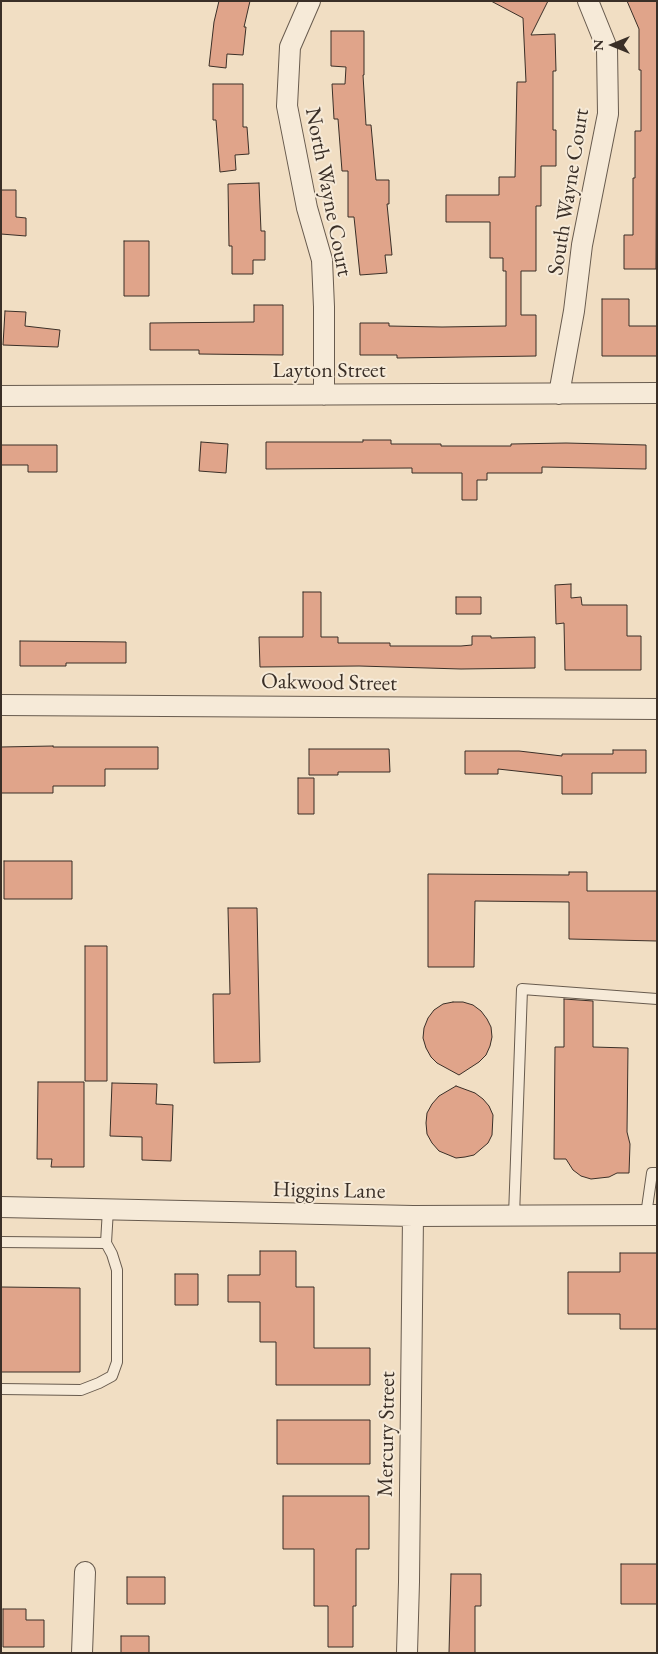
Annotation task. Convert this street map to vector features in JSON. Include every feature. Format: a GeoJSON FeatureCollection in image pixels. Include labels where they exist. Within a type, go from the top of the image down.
{"type":"FeatureCollection","features":[{"type":"Feature","properties":{"kind":"street","name":"North Wayne Court"},"geometry":{"type":"LineString","coordinates":[[310,1],[290,47],[287,106],[307,208],[322,260],[324,395]]}},
{"type":"Feature","properties":{"kind":"street","name":"South Wayne Court"},"geometry":{"type":"LineString","coordinates":[[559,394],[574,311],[582,245],[608,114],[606,48],[588,1]]}},
{"type":"Feature","properties":{"kind":"street","name":"Layton Street"},"geometry":{"type":"LineString","coordinates":[[1,396],[657,393]]}},
{"type":"Feature","properties":{"kind":"street","name":"Oakwood Street"},"geometry":{"type":"LineString","coordinates":[[1,705],[657,708]]}},
{"type":"Feature","properties":{"kind":"street","name":"Higgins Lane"},"geometry":{"type":"LineString","coordinates":[[1,1207],[413,1216],[651,1215]]}},
{"type":"Feature","properties":{"kind":"street","name":"Mercury Street"},"geometry":{"type":"LineString","coordinates":[[407,1653],[413,1216]]}},
{"type":"Feature","properties":{"kind":"street"},"geometry":{"type":"LineString","coordinates":[[82,1653],[85,1572]]}},
{"type":"Feature","properties":{"kind":"lane"},"geometry":{"type":"LineString","coordinates":[[514,1216],[522,990],[657,999]]}},
{"type":"Feature","properties":{"kind":"lane"},"geometry":{"type":"LineString","coordinates":[[651,1215],[652,1173],[657,1173]]}},
{"type":"Feature","properties":{"kind":"lane"},"geometry":{"type":"LineString","coordinates":[[1,1389],[81,1390],[99,1384],[112,1376],[118,1362],[117,1270],[106,1243],[108,1210]]}},
{"type":"Feature","properties":{"kind":"lane"},"geometry":{"type":"LineString","coordinates":[[1,1242],[106,1243]]}},
{"type":"Feature","properties":{"kind":"building"},"geometry":{"type":"Polygon","coordinates":[[[219,1],[250,1],[244,27],[246,27],[243,55],[227,54],[226,68],[209,66],[214,22],[219,1]]]}},
{"type":"Feature","properties":{"kind":"building"},"geometry":{"type":"Polygon","coordinates":[[[491,1],[548,1],[531,35],[555,34],[556,71],[553,71],[553,130],[556,130],[556,166],[541,166],[541,206],[536,206],[536,271],[521,271],[521,315],[536,315],[536,356],[397,358],[397,355],[360,355],[360,323],[389,323],[389,326],[506,326],[506,271],[503,271],[503,258],[490,258],[490,222],[446,222],[446,195],[499,195],[499,177],[515,177],[517,82],[526,82],[523,18],[491,1]]]}},
{"type":"Feature","properties":{"kind":"building"},"geometry":{"type":"Polygon","coordinates":[[[627,1],[657,1],[656,269],[624,269],[624,235],[633,235],[635,131],[641,131],[639,29],[627,1]]]}},
{"type":"Feature","properties":{"kind":"building"},"geometry":{"type":"Polygon","coordinates":[[[331,31],[364,31],[363,75],[366,125],[371,125],[376,180],[389,180],[389,204],[387,204],[392,255],[385,255],[387,273],[360,275],[354,217],[348,217],[348,171],[342,171],[338,119],[334,119],[332,84],[345,84],[346,67],[331,66],[331,31]]]}},
{"type":"Feature","properties":{"kind":"building"},"geometry":{"type":"Polygon","coordinates":[[[213,84],[243,84],[243,127],[247,127],[249,154],[235,155],[236,170],[220,172],[216,120],[213,120],[213,84]]]}},
{"type":"Feature","properties":{"kind":"building"},"geometry":{"type":"Polygon","coordinates":[[[259,183],[261,231],[265,231],[265,260],[253,260],[253,274],[232,274],[232,246],[229,246],[228,184],[259,183]]]}},
{"type":"Feature","properties":{"kind":"building"},"geometry":{"type":"Polygon","coordinates":[[[1,190],[16,190],[16,217],[26,218],[26,236],[1,234],[1,190]]]}},
{"type":"Feature","properties":{"kind":"building"},"geometry":{"type":"Polygon","coordinates":[[[124,241],[149,241],[149,296],[124,296],[124,241]]]}},
{"type":"Feature","properties":{"kind":"building"},"geometry":{"type":"Polygon","coordinates":[[[602,299],[629,299],[629,326],[657,326],[657,356],[602,356],[602,299]]]}},
{"type":"Feature","properties":{"kind":"building"},"geometry":{"type":"Polygon","coordinates":[[[254,305],[283,305],[283,355],[199,354],[199,350],[150,350],[150,323],[254,322],[254,305]]]}},
{"type":"Feature","properties":{"kind":"building"},"geometry":{"type":"Polygon","coordinates":[[[5,311],[26,312],[25,326],[60,330],[58,347],[3,345],[5,311]]]}},
{"type":"Feature","properties":{"kind":"building"},"geometry":{"type":"Polygon","coordinates":[[[363,440],[391,440],[391,444],[441,444],[441,446],[511,446],[511,444],[566,443],[646,445],[646,469],[542,467],[542,473],[487,473],[487,480],[477,480],[477,500],[462,500],[462,473],[412,473],[412,468],[266,469],[266,442],[363,442],[363,440]]]}},
{"type":"Feature","properties":{"kind":"building"},"geometry":{"type":"Polygon","coordinates":[[[201,442],[228,444],[226,473],[199,471],[201,442]]]}},
{"type":"Feature","properties":{"kind":"building"},"geometry":{"type":"Polygon","coordinates":[[[1,445],[57,445],[57,472],[28,472],[28,465],[1,465],[1,445]]]}},
{"type":"Feature","properties":{"kind":"building"},"geometry":{"type":"Polygon","coordinates":[[[571,584],[571,598],[581,597],[582,605],[627,605],[627,636],[641,636],[641,670],[565,670],[564,623],[556,624],[555,585],[571,584]]]}},
{"type":"Feature","properties":{"kind":"building"},"geometry":{"type":"Polygon","coordinates":[[[303,592],[321,592],[321,637],[338,637],[338,643],[390,643],[390,646],[461,646],[472,645],[472,636],[491,636],[491,638],[535,637],[535,668],[260,667],[259,637],[303,637],[303,592]]]}},
{"type":"Feature","properties":{"kind":"building"},"geometry":{"type":"Polygon","coordinates":[[[456,597],[481,597],[481,614],[456,614],[456,597]]]}},
{"type":"Feature","properties":{"kind":"building"},"geometry":{"type":"Polygon","coordinates":[[[20,641],[126,642],[126,663],[66,663],[66,666],[20,666],[20,641]]]}},
{"type":"Feature","properties":{"kind":"building"},"geometry":{"type":"Polygon","coordinates":[[[1,747],[158,747],[158,769],[105,769],[105,786],[53,786],[53,793],[1,793],[1,747]]]}},
{"type":"Feature","properties":{"kind":"building"},"geometry":{"type":"Polygon","coordinates":[[[309,749],[389,749],[390,772],[338,772],[338,775],[309,775],[309,749]]]}},
{"type":"Feature","properties":{"kind":"building"},"geometry":{"type":"Polygon","coordinates":[[[613,750],[646,750],[646,773],[592,773],[592,794],[562,794],[562,776],[498,769],[498,774],[465,774],[465,751],[519,751],[562,756],[562,754],[613,754],[613,750]]]}},
{"type":"Feature","properties":{"kind":"building"},"geometry":{"type":"Polygon","coordinates":[[[298,778],[314,778],[314,814],[298,814],[298,778]]]}},
{"type":"Feature","properties":{"kind":"building"},"geometry":{"type":"Polygon","coordinates":[[[4,861],[72,861],[72,899],[4,899],[4,861]]]}},
{"type":"Feature","properties":{"kind":"building"},"geometry":{"type":"Polygon","coordinates":[[[569,872],[587,872],[587,891],[657,891],[657,941],[569,939],[569,902],[475,901],[474,967],[428,967],[428,874],[569,875],[569,872]]]}},
{"type":"Feature","properties":{"kind":"building"},"geometry":{"type":"Polygon","coordinates":[[[228,908],[257,908],[260,1062],[214,1063],[213,994],[230,994],[228,908]]]}},
{"type":"Feature","properties":{"kind":"building"},"geometry":{"type":"Polygon","coordinates":[[[85,946],[107,946],[107,1081],[85,1081],[85,946]]]}},
{"type":"Feature","properties":{"kind":"building"},"geometry":{"type":"Polygon","coordinates":[[[564,999],[593,1001],[593,1047],[628,1048],[627,1132],[630,1144],[629,1173],[617,1173],[609,1177],[591,1179],[581,1176],[573,1170],[566,1159],[554,1159],[555,1047],[564,1047],[564,999]]]}},
{"type":"Feature","properties":{"kind":"building"},"geometry":{"type":"Polygon","coordinates":[[[453,1002],[473,1005],[481,1011],[491,1027],[492,1037],[486,1055],[459,1075],[437,1063],[431,1057],[423,1038],[424,1028],[434,1010],[443,1004],[453,1002]]]}},
{"type":"Feature","properties":{"kind":"building"},"geometry":{"type":"Polygon","coordinates":[[[38,1082],[84,1082],[84,1167],[51,1167],[52,1159],[37,1159],[38,1082]]]}},
{"type":"Feature","properties":{"kind":"building"},"geometry":{"type":"Polygon","coordinates":[[[112,1083],[157,1084],[156,1104],[173,1105],[171,1161],[142,1160],[142,1137],[110,1136],[112,1083]]]}},
{"type":"Feature","properties":{"kind":"building"},"geometry":{"type":"Polygon","coordinates":[[[456,1086],[475,1093],[483,1099],[493,1115],[492,1135],[488,1143],[474,1155],[456,1158],[439,1151],[432,1143],[427,1134],[426,1123],[427,1113],[432,1104],[439,1096],[456,1086]]]}},
{"type":"Feature","properties":{"kind":"building"},"geometry":{"type":"Polygon","coordinates":[[[260,1251],[296,1251],[296,1287],[314,1287],[314,1348],[370,1348],[370,1385],[276,1385],[276,1342],[260,1342],[260,1302],[228,1302],[228,1275],[260,1275],[260,1251]]]}},
{"type":"Feature","properties":{"kind":"building"},"geometry":{"type":"Polygon","coordinates":[[[620,1253],[657,1253],[657,1329],[620,1329],[620,1314],[568,1314],[568,1272],[620,1272],[620,1253]]]}},
{"type":"Feature","properties":{"kind":"building"},"geometry":{"type":"Polygon","coordinates":[[[175,1274],[198,1274],[198,1305],[175,1305],[175,1274]]]}},
{"type":"Feature","properties":{"kind":"building"},"geometry":{"type":"Polygon","coordinates":[[[1,1287],[80,1288],[80,1372],[1,1372],[1,1287]]]}},
{"type":"Feature","properties":{"kind":"building"},"geometry":{"type":"Polygon","coordinates":[[[277,1420],[370,1420],[370,1464],[277,1464],[277,1420]]]}},
{"type":"Feature","properties":{"kind":"building"},"geometry":{"type":"Polygon","coordinates":[[[283,1496],[369,1496],[369,1549],[356,1549],[356,1606],[353,1606],[353,1647],[328,1647],[328,1606],[314,1606],[314,1549],[283,1549],[283,1496]]]}},
{"type":"Feature","properties":{"kind":"building"},"geometry":{"type":"Polygon","coordinates":[[[621,1564],[657,1564],[657,1604],[621,1604],[621,1564]]]}},
{"type":"Feature","properties":{"kind":"building"},"geometry":{"type":"Polygon","coordinates":[[[451,1574],[481,1574],[481,1606],[475,1606],[475,1653],[449,1653],[451,1574]]]}},
{"type":"Feature","properties":{"kind":"building"},"geometry":{"type":"Polygon","coordinates":[[[127,1577],[165,1577],[165,1604],[127,1604],[127,1577]]]}},
{"type":"Feature","properties":{"kind":"building"},"geometry":{"type":"Polygon","coordinates":[[[3,1609],[26,1609],[26,1620],[44,1620],[44,1647],[3,1647],[3,1609]]]}},
{"type":"Feature","properties":{"kind":"building"},"geometry":{"type":"Polygon","coordinates":[[[121,1636],[149,1636],[149,1653],[121,1653],[121,1636]]]}}]}
